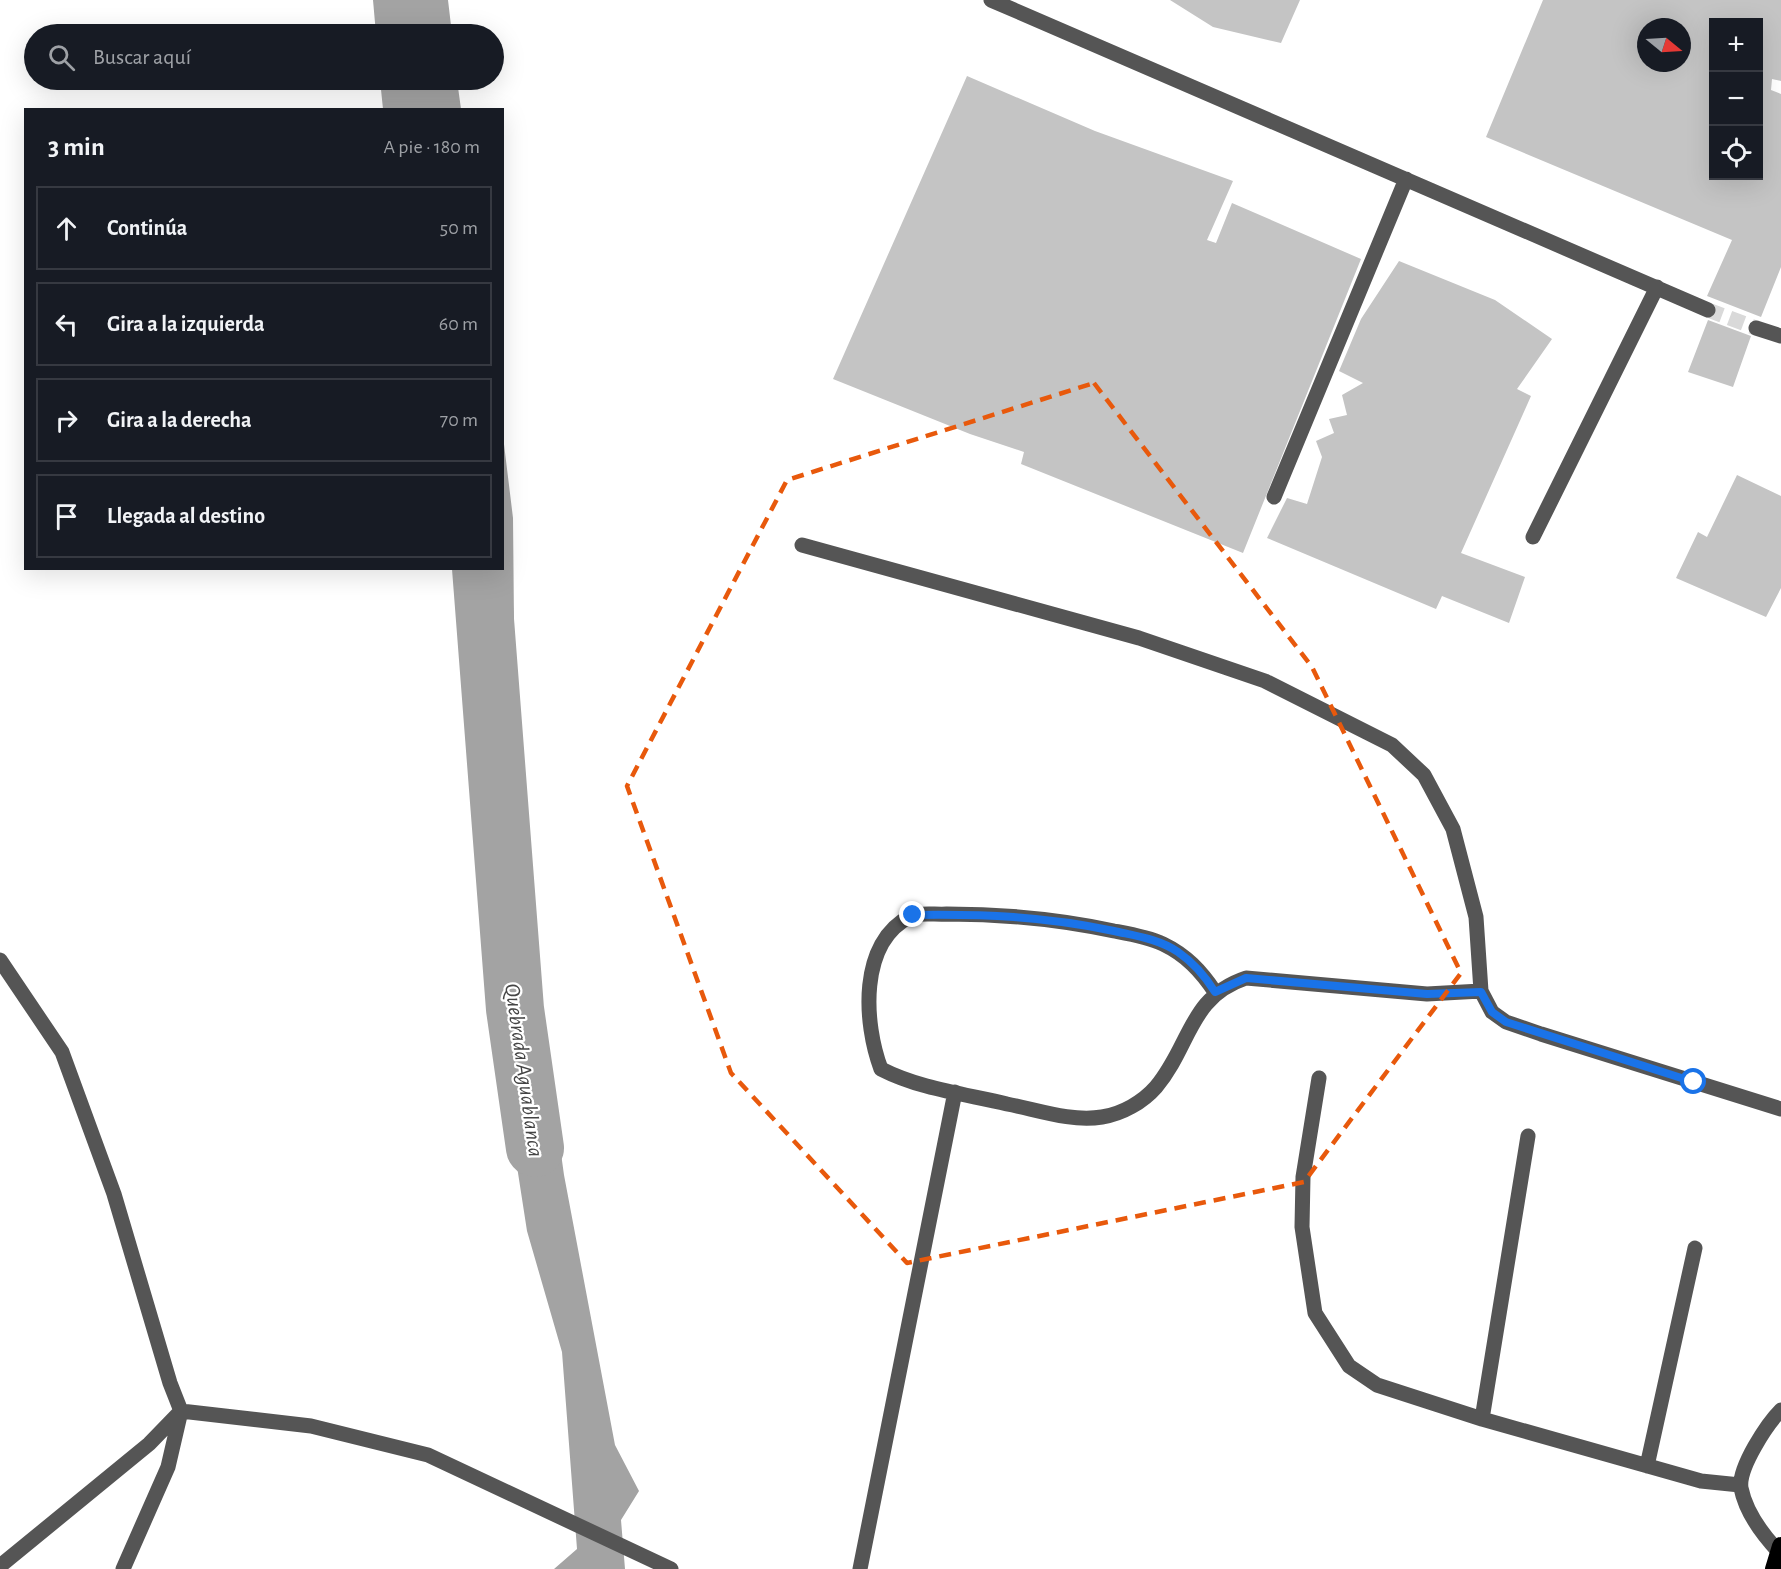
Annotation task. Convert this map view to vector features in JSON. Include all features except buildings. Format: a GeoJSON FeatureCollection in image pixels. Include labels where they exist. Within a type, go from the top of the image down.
{"type":"FeatureCollection","features":[{"type":"Feature","properties":{"kind":"street"},"geometry":{"type":"LineString","coordinates":[[992,0],[1708,310]]}},
{"type":"Feature","properties":{"kind":"street"},"geometry":{"type":"LineString","coordinates":[[1274,497],[1406,179]]}},
{"type":"Feature","properties":{"kind":"street"},"geometry":{"type":"LineString","coordinates":[[1533,537],[1657,287]]}},
{"type":"Feature","properties":{"kind":"street"},"geometry":{"type":"LineString","coordinates":[[1756,328],[1781,336]]}},
{"type":"Feature","properties":{"kind":"street"},"geometry":{"type":"LineString","coordinates":[[802,545],[1139,638],[1265,681],[1392,745],[1424,775],[1456,839],[1476,917],[1481,960],[1481,992],[1492,1012],[1506,1022],[1781,1109]]}},
{"type":"Feature","properties":{"kind":"street"},"geometry":{"type":"LineString","coordinates":[[1215,992],[1193,963],[1177,951],[1141,937],[1063,920],[994,914],[913,915],[890,935],[881,947],[873,966],[870,986],[874,1050],[881,1069],[922,1086],[1069,1117],[1093,1118],[1116,1114],[1144,1098],[1156,1086],[1199,1012],[1215,992],[1246,978],[1427,994],[1481,992]]}},
{"type":"Feature","properties":{"kind":"street"},"geometry":{"type":"LineString","coordinates":[[0,960],[62,1052],[114,1194],[170,1383],[181,1411],[168,1467],[123,1569]]}},
{"type":"Feature","properties":{"kind":"street"},"geometry":{"type":"LineString","coordinates":[[1319,1078],[1303,1187],[1302,1227],[1316,1313],[1340,1353],[1360,1376],[1377,1385],[1482,1419],[1701,1481],[1740,1485]]}},
{"type":"Feature","properties":{"kind":"street"},"geometry":{"type":"LineString","coordinates":[[860,1569],[955,1092]]}},
{"type":"Feature","properties":{"kind":"street"},"geometry":{"type":"LineString","coordinates":[[1482,1419],[1528,1136]]}},
{"type":"Feature","properties":{"kind":"street"},"geometry":{"type":"LineString","coordinates":[[1647,1466],[1695,1248]]}},
{"type":"Feature","properties":{"kind":"street"},"geometry":{"type":"LineString","coordinates":[[1778,1556],[1748,1509],[1740,1485],[1750,1455],[1767,1425],[1781,1410]]}},
{"type":"Feature","properties":{"kind":"street"},"geometry":{"type":"LineString","coordinates":[[0,1566],[112,1476],[181,1411],[311,1426],[428,1455],[671,1569]]}},
{"type":"Feature","properties":{"kind":"highlighted area"},"geometry":{"type":"Polygon","coordinates":[[[1094,383],[1312,667],[1461,973],[1304,1182],[907,1263],[731,1073],[627,786],[787,480],[1094,383]]]}},
{"type":"Feature","properties":{"kind":"water"},"geometry":{"type":"Polygon","coordinates":[[[373,0],[448,0],[451,24],[375,24],[373,0]]]}},
{"type":"Feature","properties":{"kind":"water"},"geometry":{"type":"Polygon","coordinates":[[[381,90],[458,90],[461,108],[383,108],[381,90]]]}},
{"type":"Feature","properties":{"kind":"water"},"geometry":{"type":"Polygon","coordinates":[[[504,444],[513,518],[516,830],[564,1175],[615,1445],[639,1491],[621,1520],[625,1569],[554,1569],[577,1549],[562,1352],[527,1231],[516,1160],[513,1098],[530,1047],[511,922],[499,744],[478,664],[461,570],[504,570],[504,444]]]}},
{"type":"Feature","properties":{"kind":"waterway","name":"Quebrada Aguablanca"},"geometry":{"type":"LineString","coordinates":[[481,570],[515,1009],[535,1148]]}},
{"type":"Feature","properties":{"kind":"tunnel"},"geometry":{"type":"LineString","coordinates":[[1708,310],[1756,328]]}},
{"type":"Feature","properties":{"kind":"route"},"geometry":{"type":"LineString","coordinates":[[913,915],[994,914],[1063,920],[1141,937],[1160,942],[1177,951],[1193,963],[1215,992],[1246,978],[1427,994],[1481,992],[1492,1012],[1506,1022],[1694,1082]]}}]}
